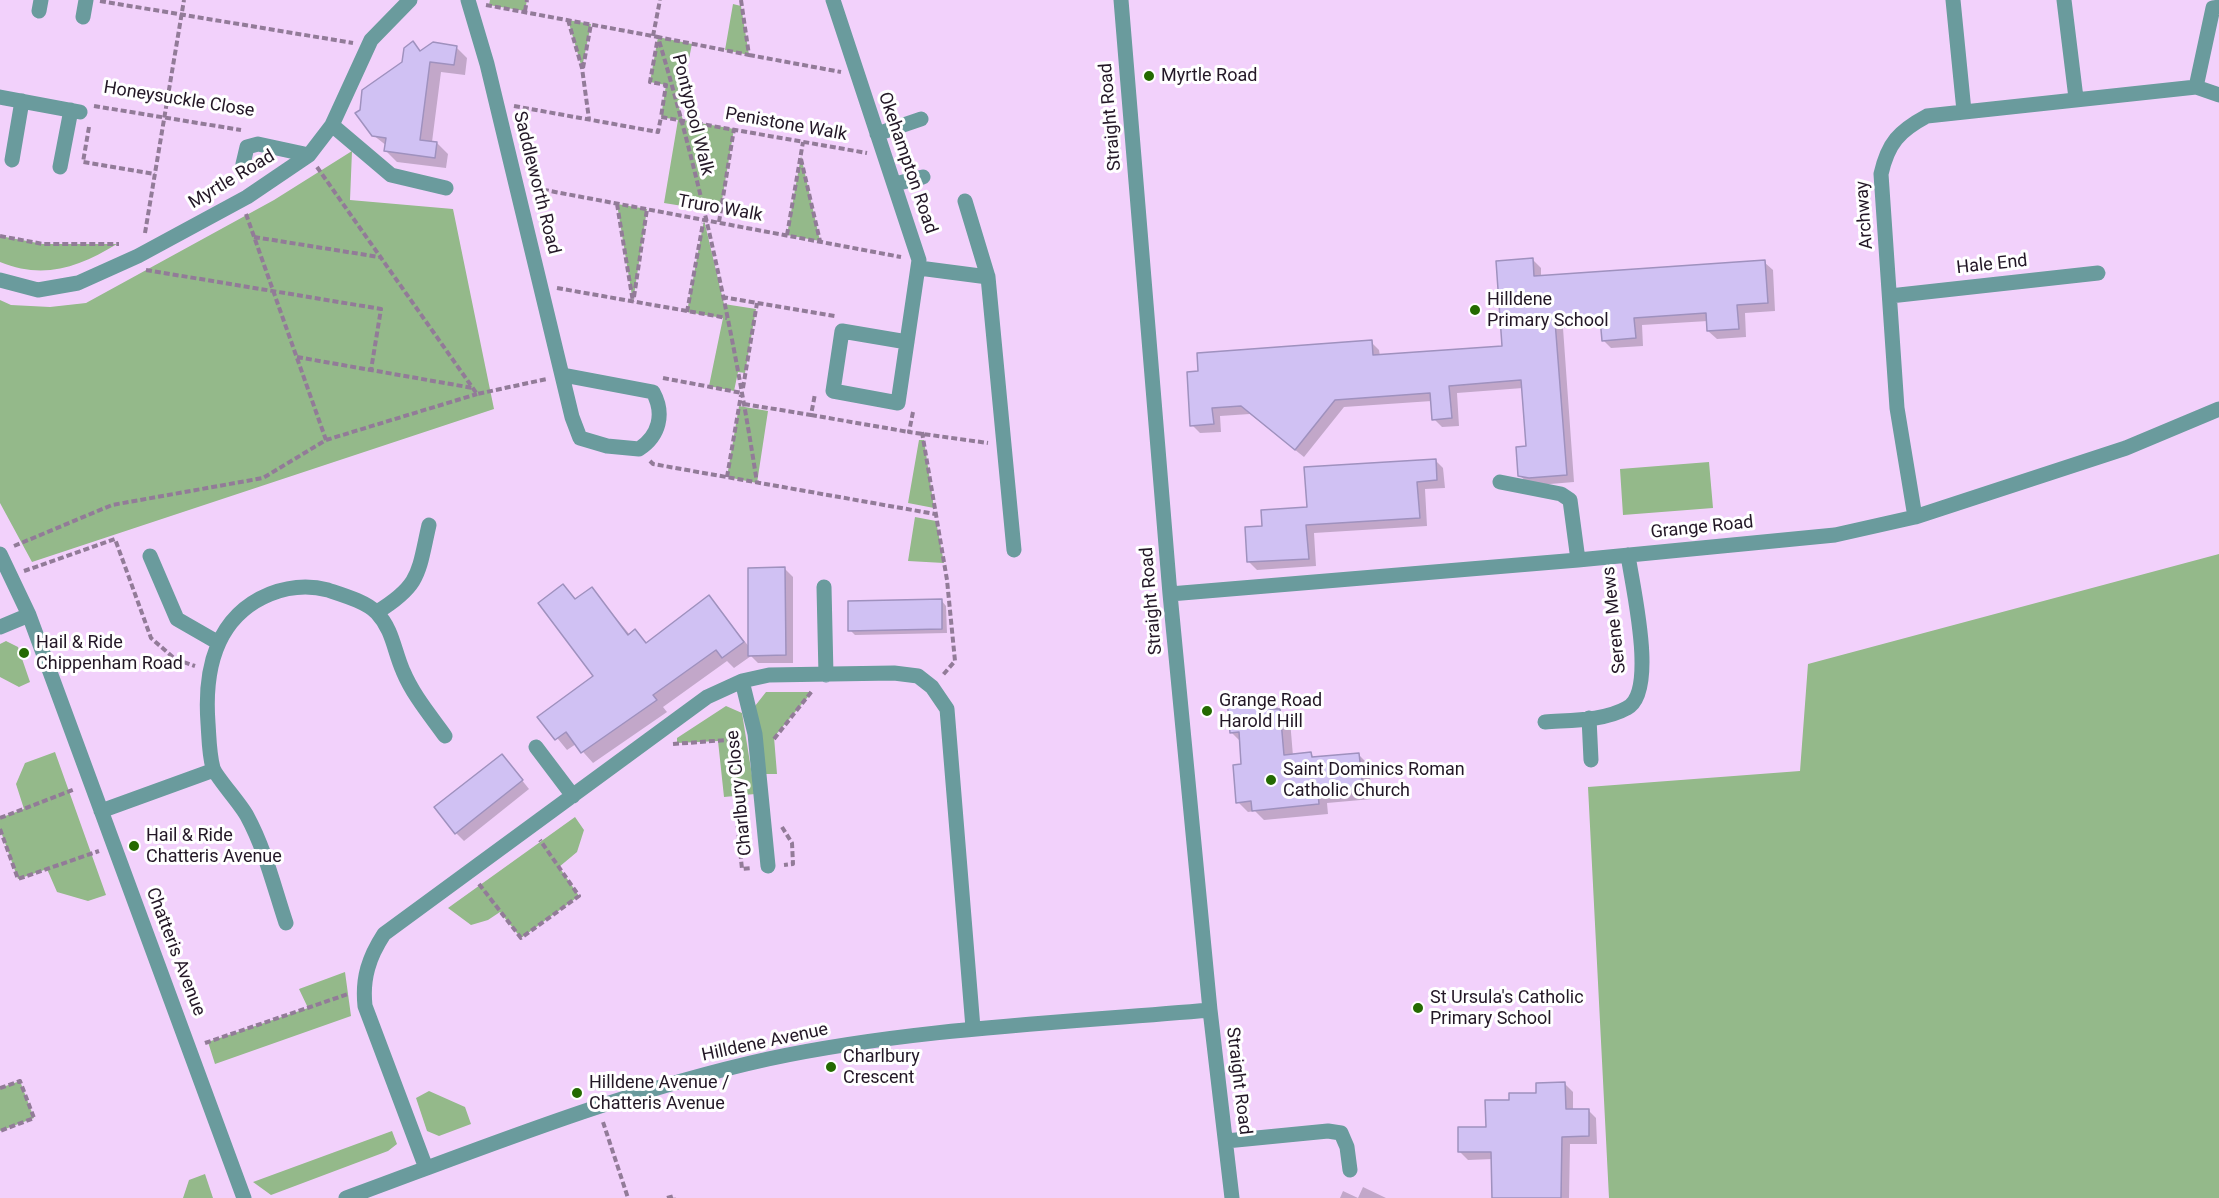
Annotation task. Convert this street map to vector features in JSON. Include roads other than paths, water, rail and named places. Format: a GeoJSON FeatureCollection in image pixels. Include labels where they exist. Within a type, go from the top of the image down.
{"type":"FeatureCollection","features":[{"type":"Feature","properties":{"kind":"street"},"geometry":{"type":"LineString","coordinates":[[83,17],[86,0]]}},
{"type":"Feature","properties":{"kind":"street","name":"Saddleworth Road"},"geometry":{"type":"LineString","coordinates":[[468,0],[542,286],[572,417],[580,438],[607,446],[639,449],[653,440],[659,415],[654,392],[563,375]]}},
{"type":"Feature","properties":{"kind":"street","name":"Okehampton Road"},"geometry":{"type":"LineString","coordinates":[[833,0],[856,75],[895,184],[919,264],[898,403],[833,391],[842,331],[907,342]]}},
{"type":"Feature","properties":{"kind":"street","name":"Straight Road"},"geometry":{"type":"LineString","coordinates":[[1121,0],[1170,594],[1210,1010],[1232,1198]]}},
{"type":"Feature","properties":{"kind":"street"},"geometry":{"type":"LineString","coordinates":[[1953,0],[1964,111]]}},
{"type":"Feature","properties":{"kind":"street"},"geometry":{"type":"LineString","coordinates":[[2064,0],[2076,98]]}},
{"type":"Feature","properties":{"kind":"street","name":"Myrtle Road"},"geometry":{"type":"LineString","coordinates":[[0,280],[38,290],[78,283],[138,256],[241,200],[309,155],[332,125],[369,45],[407,1]]}},
{"type":"Feature","properties":{"kind":"street"},"geometry":{"type":"LineString","coordinates":[[2196,87],[2213,8],[2219,7]]}},
{"type":"Feature","properties":{"kind":"street","name":"Archway"},"geometry":{"type":"LineString","coordinates":[[1915,517],[1897,408],[1881,174],[1886,151],[1902,131],[1927,116],[2076,98],[2196,87],[2219,95]]}},
{"type":"Feature","properties":{"kind":"street"},"geometry":{"type":"LineString","coordinates":[[0,97],[81,109],[60,167]]}},
{"type":"Feature","properties":{"kind":"street"},"geometry":{"type":"LineString","coordinates":[[12,160],[22,101]]}},
{"type":"Feature","properties":{"kind":"street"},"geometry":{"type":"LineString","coordinates":[[877,134],[921,119]]}},
{"type":"Feature","properties":{"kind":"street"},"geometry":{"type":"LineString","coordinates":[[332,125],[391,175],[446,188]]}},
{"type":"Feature","properties":{"kind":"street"},"geometry":{"type":"LineString","coordinates":[[243,164],[247,147],[258,144],[309,155]]}},
{"type":"Feature","properties":{"kind":"street"},"geometry":{"type":"LineString","coordinates":[[895,184],[923,177]]}},
{"type":"Feature","properties":{"kind":"street"},"geometry":{"type":"LineString","coordinates":[[965,201],[988,277],[1014,550]]}},
{"type":"Feature","properties":{"kind":"street"},"geometry":{"type":"LineString","coordinates":[[919,264],[988,277]]}},
{"type":"Feature","properties":{"kind":"street","name":"Hale End"},"geometry":{"type":"LineString","coordinates":[[1890,296],[2098,273]]}},
{"type":"Feature","properties":{"kind":"street","name":"Grange Road"},"geometry":{"type":"LineString","coordinates":[[1170,594],[1578,560],[1835,535],[1915,517],[2126,448],[2219,409]]}},
{"type":"Feature","properties":{"kind":"street"},"geometry":{"type":"LineString","coordinates":[[1500,482],[1561,495],[1570,500],[1578,560]]}},
{"type":"Feature","properties":{"kind":"street"},"geometry":{"type":"LineString","coordinates":[[377,612],[411,588],[418,574],[429,525]]}},
{"type":"Feature","properties":{"kind":"street","name":"Chatteris Avenue"},"geometry":{"type":"LineString","coordinates":[[5,551],[10,576],[29,615],[244,1198]]}},
{"type":"Feature","properties":{"kind":"street","name":"Serene Mews"},"geometry":{"type":"LineString","coordinates":[[1545,722],[1589,718],[1630,707],[1640,690],[1643,665],[1628,555]]}},
{"type":"Feature","properties":{"kind":"street"},"geometry":{"type":"LineString","coordinates":[[150,556],[177,619],[217,642]]}},
{"type":"Feature","properties":{"kind":"street"},"geometry":{"type":"LineString","coordinates":[[824,587],[826,675]]}},
{"type":"Feature","properties":{"kind":"street"},"geometry":{"type":"LineString","coordinates":[[286,923],[261,844],[235,795],[213,770],[206,707],[209,672],[217,642],[234,617],[263,597],[280,590],[318,588],[338,593],[377,612],[394,639],[402,669],[416,696],[445,736]]}},
{"type":"Feature","properties":{"kind":"street"},"geometry":{"type":"LineString","coordinates":[[0,627],[29,615]]}},
{"type":"Feature","properties":{"kind":"street"},"geometry":{"type":"LineString","coordinates":[[426,1168],[365,1006],[363,989],[374,950],[384,934],[707,697],[742,681],[769,675],[894,673],[918,676],[932,687],[947,709],[973,1028]]}},
{"type":"Feature","properties":{"kind":"street","name":"Charlbury Close"},"geometry":{"type":"LineString","coordinates":[[742,681],[755,734],[768,866]]}},
{"type":"Feature","properties":{"kind":"street"},"geometry":{"type":"LineString","coordinates":[[1589,718],[1592,760]]}},
{"type":"Feature","properties":{"kind":"street"},"geometry":{"type":"LineString","coordinates":[[536,747],[573,796]]}},
{"type":"Feature","properties":{"kind":"street"},"geometry":{"type":"LineString","coordinates":[[101,811],[213,770]]}},
{"type":"Feature","properties":{"kind":"street","name":"Hilldene Avenue"},"geometry":{"type":"LineString","coordinates":[[346,1198],[598,1107],[768,1060],[872,1040],[973,1028],[1210,1010]]}},
{"type":"Feature","properties":{"kind":"street"},"geometry":{"type":"LineString","coordinates":[[1226,1141],[1328,1131],[1341,1133],[1347,1147],[1350,1170]]}},
{"type":"Feature","properties":{"kind":"place","name":"Myrtle Road"},"geometry":{"type":"Point","coordinates":[1149,76]}},
{"type":"Feature","properties":{"kind":"place","name":"Hilldene Primary School"},"geometry":{"type":"Point","coordinates":[1475,310]}},
{"type":"Feature","properties":{"kind":"place","name":"Hail & Ride Chippenham Road"},"geometry":{"type":"Point","coordinates":[24,653]}},
{"type":"Feature","properties":{"kind":"place","name":"Grange Road Harold Hill"},"geometry":{"type":"Point","coordinates":[1207,711]}},
{"type":"Feature","properties":{"kind":"place","name":"Saint Dominics Roman Catholic Church"},"geometry":{"type":"Point","coordinates":[1271,780]}},
{"type":"Feature","properties":{"kind":"place","name":"Hail & Ride Chatteris Avenue"},"geometry":{"type":"Point","coordinates":[134,846]}},
{"type":"Feature","properties":{"kind":"place","name":"St Ursula's Catholic Primary School"},"geometry":{"type":"Point","coordinates":[1418,1008]}},
{"type":"Feature","properties":{"kind":"place","name":"Charlbury Crescent"},"geometry":{"type":"Point","coordinates":[831,1067]}},
{"type":"Feature","properties":{"kind":"place","name":"Hilldene Avenue / Chatteris Avenue"},"geometry":{"type":"Point","coordinates":[577,1093]}}]}
